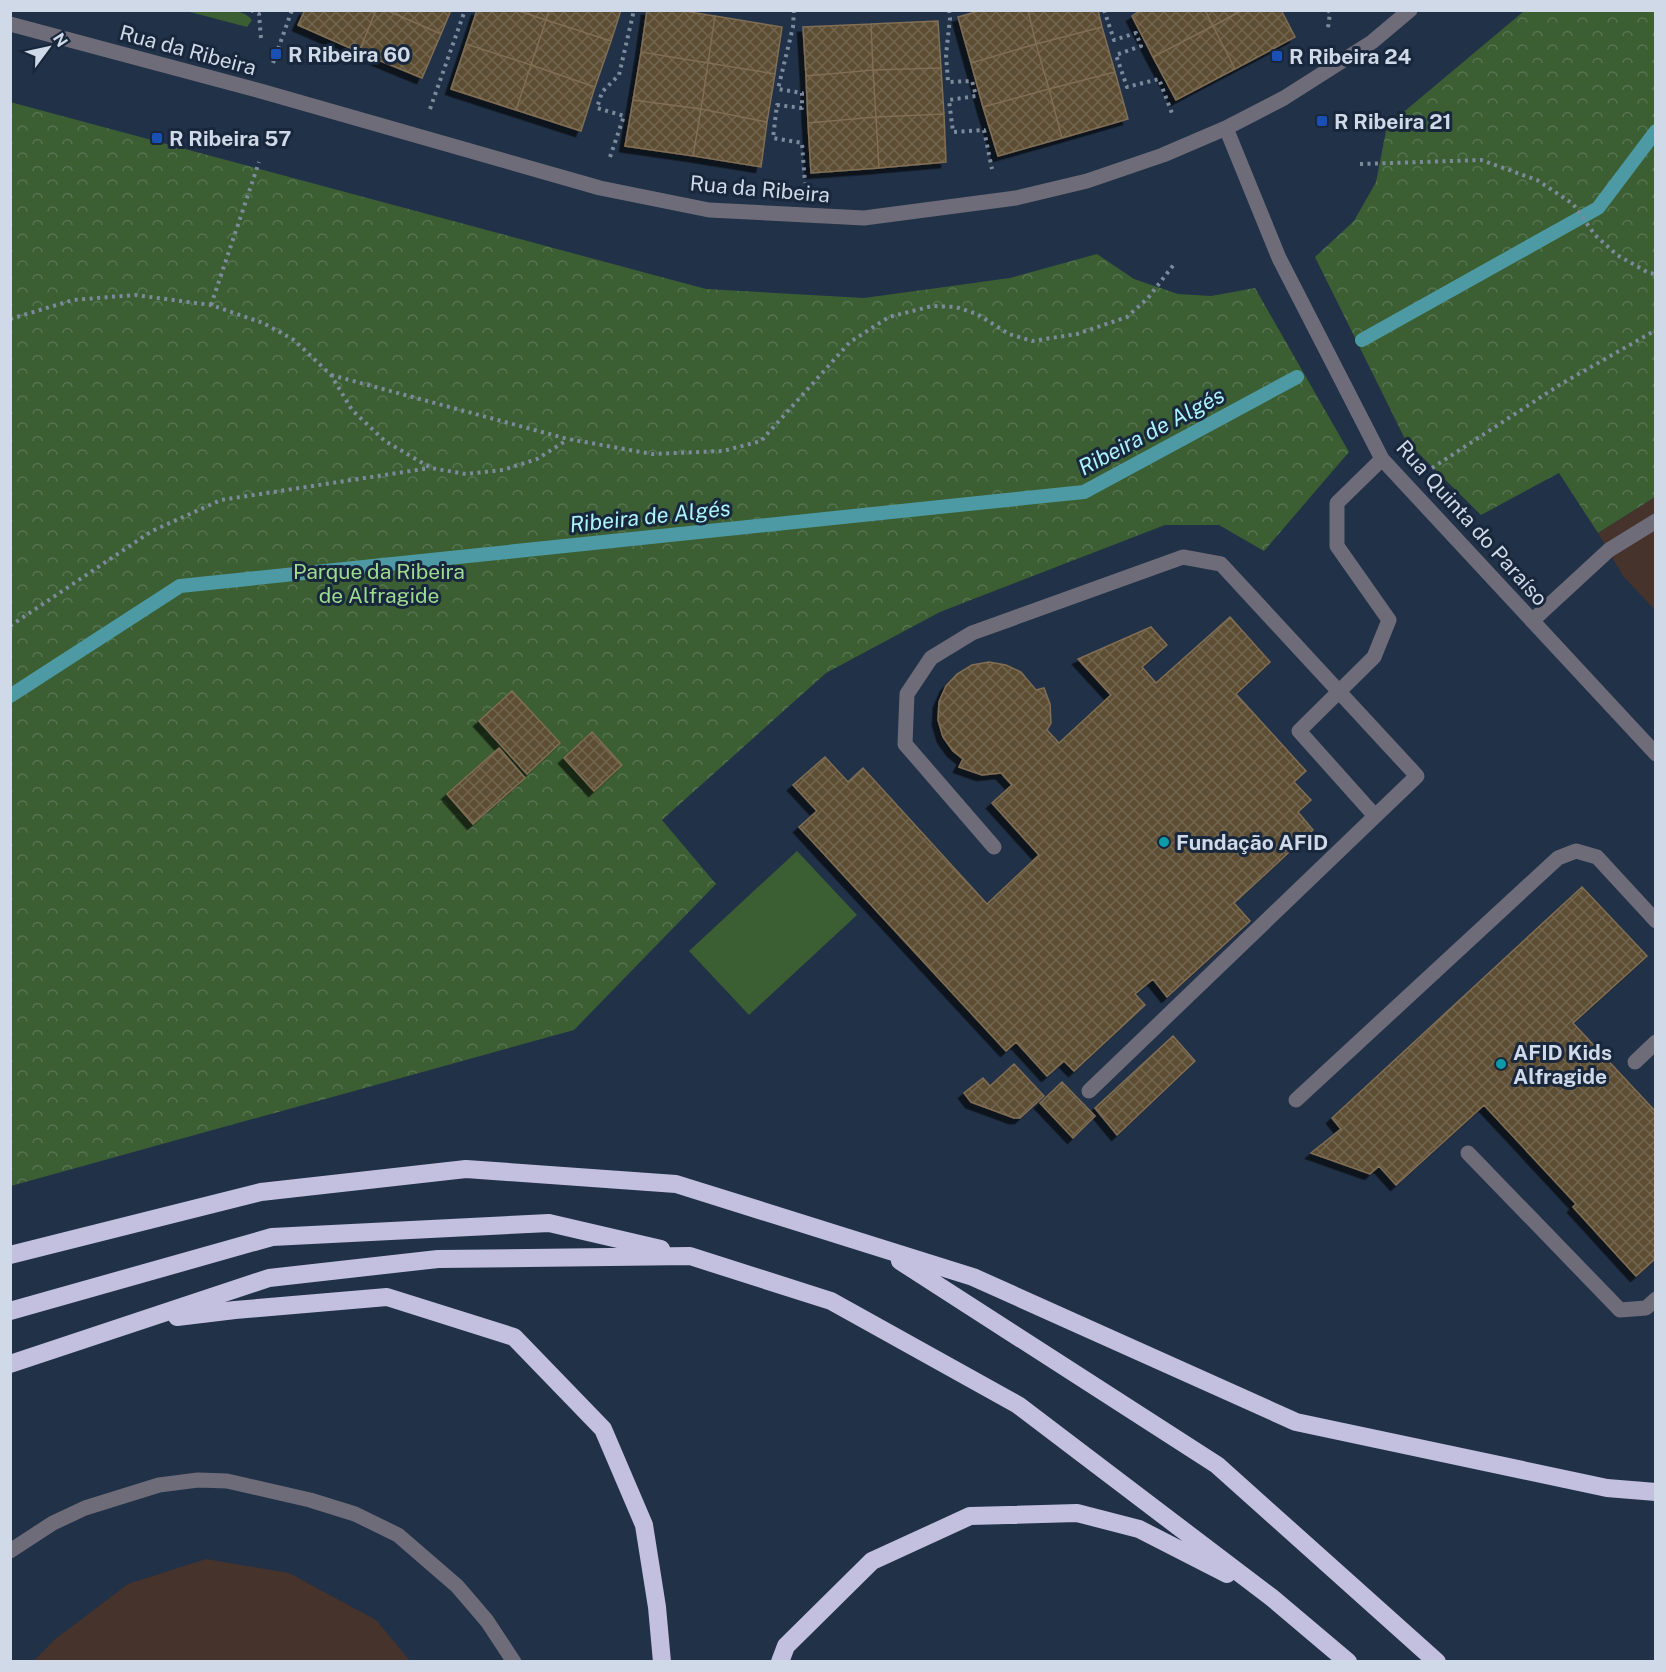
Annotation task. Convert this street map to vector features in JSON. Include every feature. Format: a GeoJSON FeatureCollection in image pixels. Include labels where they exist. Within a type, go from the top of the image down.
{"type":"FeatureCollection","features":[{"type":"Feature","properties":{"kind":"highway"},"geometry":{"type":"LineString","coordinates":[[10,1255],[261,1192],[466,1169],[676,1184],[973,1277],[1296,1422],[1607,1488],[1656,1492]]}},
{"type":"Feature","properties":{"kind":"highway"},"geometry":{"type":"LineString","coordinates":[[10,1311],[272,1237],[549,1223],[690,1256],[831,1301],[1018,1405],[1271,1597],[1348,1662]]}},
{"type":"Feature","properties":{"kind":"highway"},"geometry":{"type":"LineString","coordinates":[[881,1249],[1216,1465],[1437,1662]]}},
{"type":"Feature","properties":{"kind":"highway"},"geometry":{"type":"LineString","coordinates":[[10,1364],[269,1278],[438,1259],[690,1256]]}},
{"type":"Feature","properties":{"kind":"highway"},"geometry":{"type":"LineString","coordinates":[[134,1323],[235,1310],[387,1297],[514,1337],[603,1429],[644,1525],[657,1607],[662,1662]]}},
{"type":"Feature","properties":{"kind":"highway"},"geometry":{"type":"LineString","coordinates":[[780,1662],[786,1646],[872,1560],[970,1516],[1077,1513],[1139,1529],[1271,1597]]}},
{"type":"Feature","properties":{"kind":"street","name":"Rua da Ribeira"},"geometry":{"type":"LineString","coordinates":[[10,24],[600,188],[709,210],[864,218],[998,201],[1087,181],[1185,146],[1284,98],[1372,42],[1410,10]]}},
{"type":"Feature","properties":{"kind":"street","name":"Rua Quinta do Paraíso"},"geometry":{"type":"LineString","coordinates":[[1226,128],[1280,258],[1382,459],[1656,754]]}},
{"type":"Feature","properties":{"kind":"street"},"geometry":{"type":"LineString","coordinates":[[1375,816],[1299,731],[1374,657],[1389,620],[1338,546],[1336,503],[1382,459]]}},
{"type":"Feature","properties":{"kind":"street"},"geometry":{"type":"LineString","coordinates":[[1532,621],[1609,550],[1656,521]]}},
{"type":"Feature","properties":{"kind":"street"},"geometry":{"type":"LineString","coordinates":[[994,847],[905,744],[907,694],[931,658],[972,633],[1183,557],[1221,564],[1417,776],[1089,1091]]}},
{"type":"Feature","properties":{"kind":"street"},"geometry":{"type":"LineString","coordinates":[[1296,1100],[1558,858],[1576,851],[1597,856],[1656,921]]}},
{"type":"Feature","properties":{"kind":"street"},"geometry":{"type":"LineString","coordinates":[[1635,1062],[1656,1042]]}},
{"type":"Feature","properties":{"kind":"street"},"geometry":{"type":"LineString","coordinates":[[1468,1153],[1620,1310],[1646,1308],[1656,1299]]}},
{"type":"Feature","properties":{"kind":"street"},"geometry":{"type":"LineString","coordinates":[[10,1551],[53,1523],[85,1508],[159,1485],[198,1480],[227,1481],[310,1500],[355,1514],[398,1534],[457,1586],[487,1621],[514,1662]]}},
{"type":"Feature","properties":{"kind":"path"},"geometry":{"type":"LineString","coordinates":[[251,10],[259,14],[261,38]]}},
{"type":"Feature","properties":{"kind":"path"},"geometry":{"type":"LineString","coordinates":[[279,44],[292,10]]}},
{"type":"Feature","properties":{"kind":"path"},"geometry":{"type":"LineString","coordinates":[[438,83],[465,10]]}},
{"type":"Feature","properties":{"kind":"path"},"geometry":{"type":"LineString","coordinates":[[600,188],[624,116],[597,108],[602,92],[619,75],[634,10]]}},
{"type":"Feature","properties":{"kind":"path"},"geometry":{"type":"LineString","coordinates":[[794,10],[778,89],[802,93],[802,108],[777,105],[773,138],[802,143],[807,215]]}},
{"type":"Feature","properties":{"kind":"path"},"geometry":{"type":"LineString","coordinates":[[949,10],[946,55],[948,82],[972,81],[976,96],[950,100],[953,132],[984,130],[998,201]]}},
{"type":"Feature","properties":{"kind":"path"},"geometry":{"type":"LineString","coordinates":[[1104,10],[1114,40],[1136,33],[1141,46],[1116,55],[1127,87],[1159,79],[1185,146]]}},
{"type":"Feature","properties":{"kind":"path"},"geometry":{"type":"LineString","coordinates":[[1328,10],[1330,13],[1328,28]]}},
{"type":"Feature","properties":{"kind":"path"},"geometry":{"type":"LineString","coordinates":[[1360,164],[1480,160],[1537,180],[1573,204],[1595,235],[1617,255],[1649,273],[1656,274]]}},
{"type":"Feature","properties":{"kind":"path"},"geometry":{"type":"LineString","coordinates":[[210,305],[259,162]]}},
{"type":"Feature","properties":{"kind":"path"},"geometry":{"type":"LineString","coordinates":[[331,375],[568,439],[652,454],[723,451],[761,441],[850,342],[889,317],[932,306],[956,307],[977,315],[1009,334],[1032,341],[1077,334],[1127,317],[1148,298],[1175,262]]}},
{"type":"Feature","properties":{"kind":"path"},"geometry":{"type":"LineString","coordinates":[[10,319],[73,300],[135,295],[210,305],[263,323],[294,340],[331,375],[352,411],[385,441],[430,468]]}},
{"type":"Feature","properties":{"kind":"path"},"geometry":{"type":"LineString","coordinates":[[1406,486],[1561,384],[1656,330]]}},
{"type":"Feature","properties":{"kind":"path"},"geometry":{"type":"LineString","coordinates":[[10,626],[152,531],[221,500],[430,468],[466,474],[503,470],[537,459],[568,439]]}},
{"type":"Feature","properties":{"kind":"shaded area"},"geometry":{"type":"Polygon","coordinates":[[[1655,497],[1655,610],[1623,576],[1598,533],[1655,497]]]}},
{"type":"Feature","properties":{"kind":"shaded area"},"geometry":{"type":"Polygon","coordinates":[[[206,1559],[289,1573],[376,1620],[410,1661],[34,1661],[54,1640],[128,1584],[206,1559]]]}},
{"type":"Feature","properties":{"kind":"green space"},"geometry":{"type":"Polygon","coordinates":[[[231,10],[247,15],[252,20],[247,27],[186,11],[231,10]]]}},
{"type":"Feature","properties":{"kind":"green space"},"geometry":{"type":"Polygon","coordinates":[[[1524,11],[1655,11],[1655,497],[1598,533],[1559,473],[1481,515],[1406,441],[1315,257],[1354,221],[1376,182],[1387,126],[1524,11]]]}},
{"type":"Feature","properties":{"kind":"green space","name":"Parque da Ribeira de Alfragide"},"geometry":{"type":"Polygon","coordinates":[[[10,102],[706,289],[864,298],[1010,278],[1097,254],[1134,279],[1178,294],[1211,296],[1255,288],[1349,452],[1264,551],[1219,525],[1165,525],[940,612],[826,673],[662,820],[716,884],[574,1030],[11,1186],[10,102]]]}},
{"type":"Feature","properties":{"kind":"green space"},"geometry":{"type":"Polygon","coordinates":[[[797,851],[857,915],[749,1015],[689,951],[797,851]]]}},
{"type":"Feature","properties":{"kind":"building"},"geometry":{"type":"Polygon","coordinates":[[[305,10],[376,10],[359,52],[298,25],[305,10]]]}},
{"type":"Feature","properties":{"kind":"building"},"geometry":{"type":"Polygon","coordinates":[[[376,10],[386,10],[441,34],[422,78],[359,52],[376,10]]]}},
{"type":"Feature","properties":{"kind":"building"},"geometry":{"type":"Polygon","coordinates":[[[386,10],[451,10],[441,34],[386,10]]]}},
{"type":"Feature","properties":{"kind":"building"},"geometry":{"type":"Polygon","coordinates":[[[477,10],[516,10],[546,20],[531,65],[466,44],[477,10]]]}},
{"type":"Feature","properties":{"kind":"building"},"geometry":{"type":"Polygon","coordinates":[[[516,10],[549,10],[546,20],[516,10]]]}},
{"type":"Feature","properties":{"kind":"building"},"geometry":{"type":"Polygon","coordinates":[[[549,10],[621,10],[611,41],[546,20],[549,10]]]}},
{"type":"Feature","properties":{"kind":"building"},"geometry":{"type":"Polygon","coordinates":[[[647,10],[678,10],[715,16],[708,63],[641,52],[647,10]]]}},
{"type":"Feature","properties":{"kind":"building"},"geometry":{"type":"Polygon","coordinates":[[[982,10],[1028,10],[1036,44],[971,63],[958,17],[982,10]]]}},
{"type":"Feature","properties":{"kind":"building"},"geometry":{"type":"Polygon","coordinates":[[[1028,10],[1098,10],[1102,27],[1036,44],[1028,10]]]}},
{"type":"Feature","properties":{"kind":"building"},"geometry":{"type":"Polygon","coordinates":[[[1141,10],[1205,10],[1213,26],[1153,57],[1132,16],[1141,10]]]}},
{"type":"Feature","properties":{"kind":"building"},"geometry":{"type":"Polygon","coordinates":[[[1205,10],[1243,10],[1213,26],[1205,10]]]}},
{"type":"Feature","properties":{"kind":"building"},"geometry":{"type":"Polygon","coordinates":[[[1243,10],[1281,10],[1295,37],[1235,69],[1213,26],[1243,10]]]}},
{"type":"Feature","properties":{"kind":"building"},"geometry":{"type":"Polygon","coordinates":[[[715,16],[782,27],[775,74],[708,63],[715,16]]]}},
{"type":"Feature","properties":{"kind":"building"},"geometry":{"type":"Polygon","coordinates":[[[546,20],[611,41],[595,87],[531,65],[546,20]]]}},
{"type":"Feature","properties":{"kind":"building"},"geometry":{"type":"Polygon","coordinates":[[[938,21],[941,68],[873,70],[871,24],[938,21]]]}},
{"type":"Feature","properties":{"kind":"building"},"geometry":{"type":"Polygon","coordinates":[[[871,24],[873,70],[806,76],[803,27],[871,24]]]}},
{"type":"Feature","properties":{"kind":"building"},"geometry":{"type":"Polygon","coordinates":[[[1213,26],[1235,69],[1176,100],[1153,57],[1213,26]]]}},
{"type":"Feature","properties":{"kind":"building"},"geometry":{"type":"Polygon","coordinates":[[[1102,27],[1115,72],[1049,89],[1036,44],[1102,27]]]}},
{"type":"Feature","properties":{"kind":"building"},"geometry":{"type":"Polygon","coordinates":[[[466,44],[531,65],[516,110],[451,89],[466,44]]]}},
{"type":"Feature","properties":{"kind":"building"},"geometry":{"type":"Polygon","coordinates":[[[1036,44],[1049,89],[983,107],[971,63],[1036,44]]]}},
{"type":"Feature","properties":{"kind":"building"},"geometry":{"type":"Polygon","coordinates":[[[641,52],[708,63],[701,109],[633,100],[641,52]]]}},
{"type":"Feature","properties":{"kind":"building"},"geometry":{"type":"Polygon","coordinates":[[[708,63],[775,74],[767,122],[701,109],[708,63]]]}},
{"type":"Feature","properties":{"kind":"building"},"geometry":{"type":"Polygon","coordinates":[[[531,65],[595,87],[581,131],[516,110],[531,65]]]}},
{"type":"Feature","properties":{"kind":"building"},"geometry":{"type":"Polygon","coordinates":[[[941,68],[944,114],[876,117],[873,70],[941,68]]]}},
{"type":"Feature","properties":{"kind":"building"},"geometry":{"type":"Polygon","coordinates":[[[873,70],[876,117],[808,123],[806,76],[873,70]]]}},
{"type":"Feature","properties":{"kind":"building"},"geometry":{"type":"Polygon","coordinates":[[[1115,72],[1128,119],[1062,138],[1049,89],[1115,72]]]}},
{"type":"Feature","properties":{"kind":"building"},"geometry":{"type":"Polygon","coordinates":[[[1049,89],[1062,138],[998,156],[983,107],[1049,89]]]}},
{"type":"Feature","properties":{"kind":"building"},"geometry":{"type":"Polygon","coordinates":[[[633,100],[701,109],[693,156],[625,146],[633,100]]]}},
{"type":"Feature","properties":{"kind":"building"},"geometry":{"type":"Polygon","coordinates":[[[701,109],[767,122],[761,167],[693,156],[701,109]]]}},
{"type":"Feature","properties":{"kind":"building"},"geometry":{"type":"Polygon","coordinates":[[[944,114],[946,162],[879,168],[876,117],[944,114]]]}},
{"type":"Feature","properties":{"kind":"building"},"geometry":{"type":"Polygon","coordinates":[[[876,117],[879,168],[811,173],[808,123],[876,117]]]}},
{"type":"Feature","properties":{"kind":"building","name":"Fundação AFID"},"geometry":{"type":"Polygon","coordinates":[[[1230,617],[1270,662],[1236,694],[1306,771],[1294,782],[1311,800],[1298,812],[1313,830],[1234,903],[1250,921],[1167,997],[1153,979],[1135,994],[1145,1005],[1074,1071],[1064,1061],[1047,1076],[1016,1042],[1006,1051],[799,827],[817,811],[793,785],[825,757],[848,782],[863,768],[987,904],[1039,855],[992,803],[1012,785],[1001,773],[982,775],[959,767],[963,759],[953,751],[943,737],[938,720],[939,702],[946,686],[957,674],[972,665],[989,662],[1006,665],[1021,672],[1036,690],[1044,688],[1050,704],[1051,723],[1047,730],[1059,743],[1111,695],[1078,659],[1151,627],[1167,645],[1142,667],[1156,683],[1230,617]]]}},
{"type":"Feature","properties":{"kind":"building"},"geometry":{"type":"Polygon","coordinates":[[[512,691],[560,743],[527,774],[479,721],[512,691]]]}},
{"type":"Feature","properties":{"kind":"building"},"geometry":{"type":"Polygon","coordinates":[[[592,732],[622,765],[594,791],[564,758],[592,732]]]}},
{"type":"Feature","properties":{"kind":"building"},"geometry":{"type":"Polygon","coordinates":[[[499,748],[525,778],[473,824],[447,794],[499,748]]]}},
{"type":"Feature","properties":{"kind":"building","name":"AFID Kids Alfragide"},"geometry":{"type":"Polygon","coordinates":[[[1582,887],[1647,956],[1573,1023],[1656,1112],[1656,1258],[1636,1276],[1573,1207],[1576,1204],[1484,1105],[1396,1185],[1379,1166],[1370,1174],[1311,1153],[1341,1129],[1332,1118],[1582,887]]]}},
{"type":"Feature","properties":{"kind":"building"},"geometry":{"type":"Polygon","coordinates":[[[1173,1036],[1195,1061],[1117,1135],[1095,1108],[1173,1036]]]}},
{"type":"Feature","properties":{"kind":"building"},"geometry":{"type":"Polygon","coordinates":[[[1014,1064],[1044,1096],[1020,1118],[1014,1118],[971,1102],[964,1093],[983,1078],[990,1086],[1014,1064]]]}},
{"type":"Feature","properties":{"kind":"building"},"geometry":{"type":"Polygon","coordinates":[[[1062,1082],[1095,1116],[1073,1138],[1040,1103],[1062,1082]]]}},
{"type":"Feature","properties":{"kind":"waterway","name":"Ribeira de Algés"},"geometry":{"type":"LineString","coordinates":[[1362,340],[1598,208],[1656,131]]}},
{"type":"Feature","properties":{"kind":"waterway","name":"Ribeira de Algés"},"geometry":{"type":"LineString","coordinates":[[10,696],[180,586],[1084,492],[1297,377]]}},
{"type":"Feature","properties":{"kind":"place","name":"R Ribeira 60"},"geometry":{"type":"Point","coordinates":[276,54]}},
{"type":"Feature","properties":{"kind":"place","name":"R Ribeira 24"},"geometry":{"type":"Point","coordinates":[1277,56]}},
{"type":"Feature","properties":{"kind":"place","name":"R Ribeira 21"},"geometry":{"type":"Point","coordinates":[1322,121]}},
{"type":"Feature","properties":{"kind":"place","name":"R Ribeira 57"},"geometry":{"type":"Point","coordinates":[157,138]}},
{"type":"Feature","properties":{"kind":"place","name":"Fundação AFID"},"geometry":{"type":"Point","coordinates":[1164,842]}},
{"type":"Feature","properties":{"kind":"place","name":"AFID Kids Alfragide"},"geometry":{"type":"Point","coordinates":[1501,1064]}}]}
